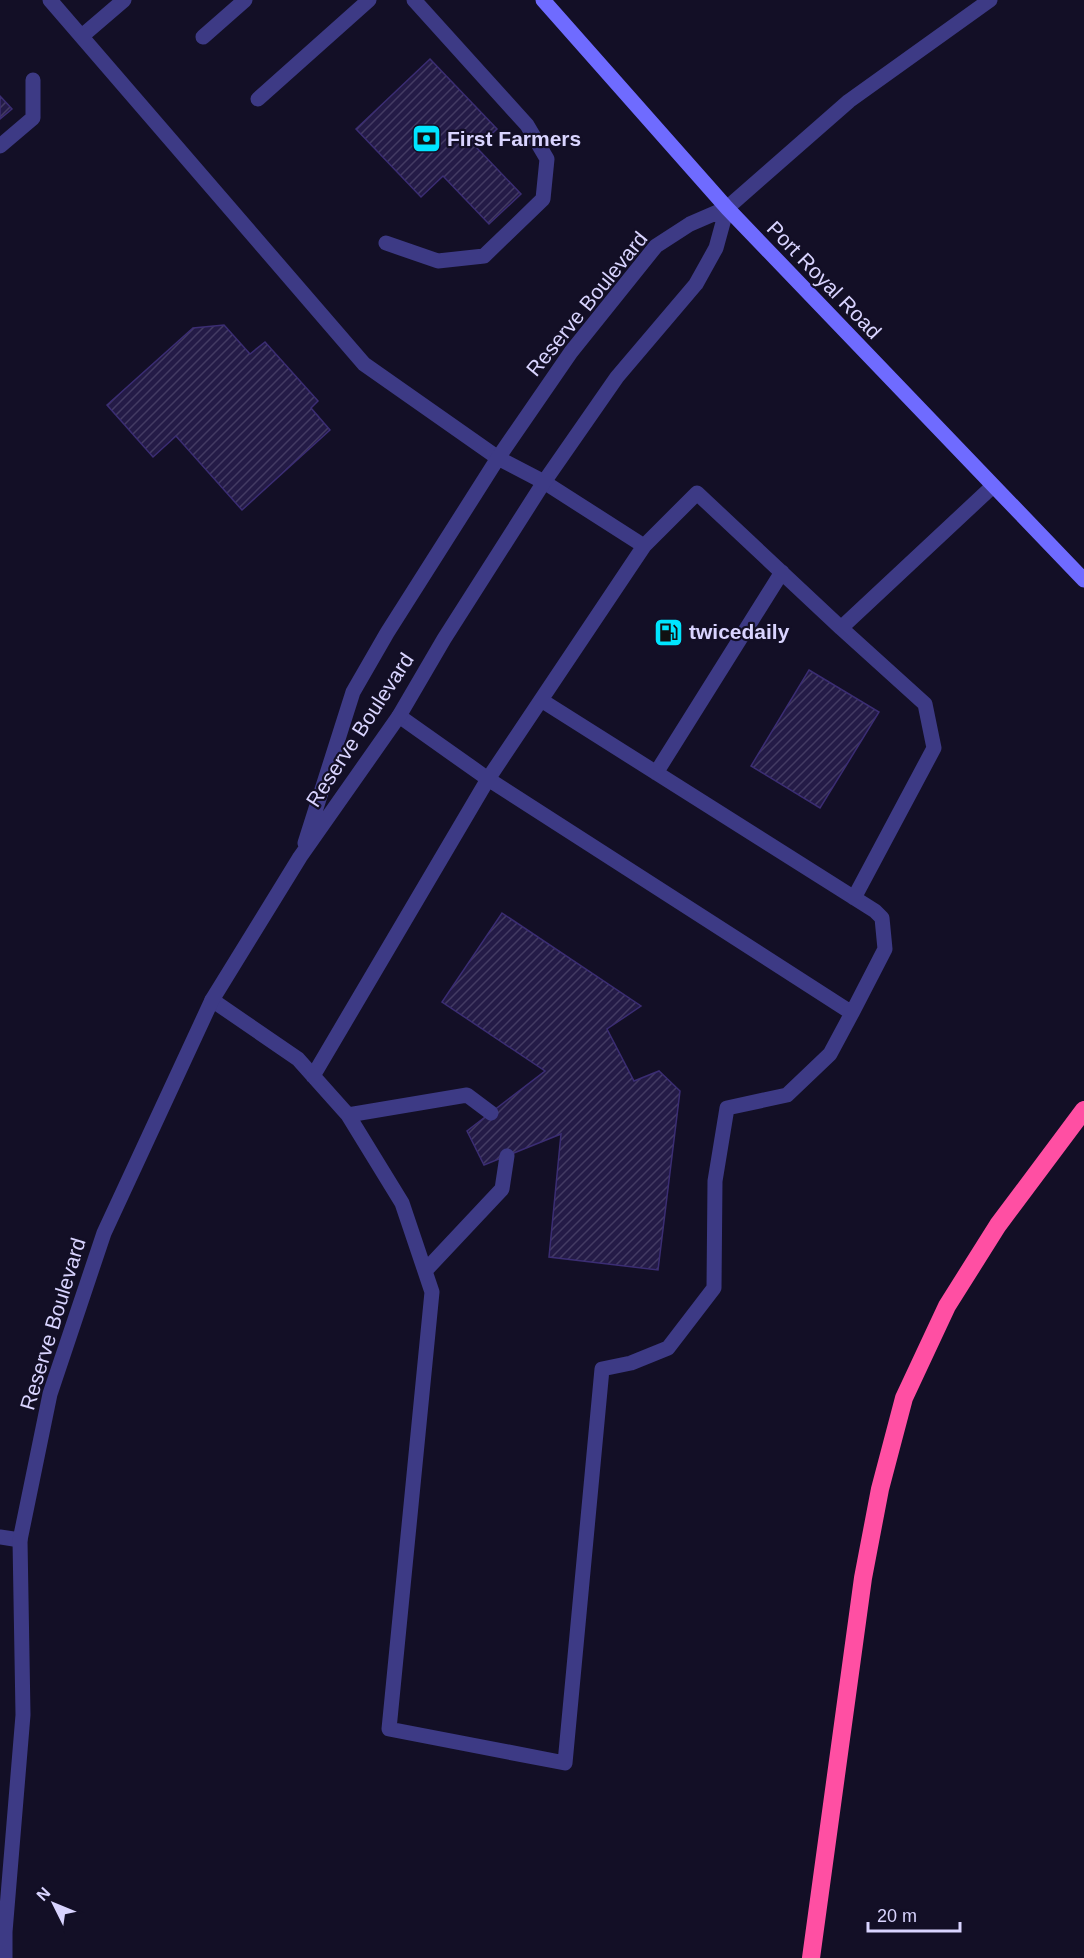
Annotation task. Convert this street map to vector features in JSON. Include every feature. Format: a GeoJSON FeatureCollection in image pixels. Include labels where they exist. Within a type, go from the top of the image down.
{"type":"FeatureCollection","features":[{"type":"Feature","properties":{"kind":"highway"},"geometry":{"type":"LineString","coordinates":[[810,1958],[863,1578],[880,1489],[904,1398],[947,1306],[998,1225],[1084,1110]]}},
{"type":"Feature","properties":{"kind":"main road","name":"Port Royal Road"},"geometry":{"type":"LineString","coordinates":[[543,0],[727,208],[1084,580]]}},
{"type":"Feature","properties":{"kind":"street"},"geometry":{"type":"LineString","coordinates":[[50,0],[364,364],[498,458],[544,482],[644,546]]}},
{"type":"Feature","properties":{"kind":"street"},"geometry":{"type":"LineString","coordinates":[[82,36],[124,0]]}},
{"type":"Feature","properties":{"kind":"street"},"geometry":{"type":"LineString","coordinates":[[203,37],[244,0]]}},
{"type":"Feature","properties":{"kind":"street"},"geometry":{"type":"LineString","coordinates":[[258,99],[369,0]]}},
{"type":"Feature","properties":{"kind":"street"},"geometry":{"type":"LineString","coordinates":[[386,243],[438,261],[484,256],[543,199],[547,159],[527,125],[414,0]]}},
{"type":"Feature","properties":{"kind":"street"},"geometry":{"type":"LineString","coordinates":[[727,208],[849,101],[990,0]]}},
{"type":"Feature","properties":{"kind":"street"},"geometry":{"type":"LineString","coordinates":[[0,146],[33,118],[33,80]]}},
{"type":"Feature","properties":{"kind":"street","name":"Reserve Boulevard"},"geometry":{"type":"LineString","coordinates":[[300,857],[353,692],[387,633],[498,458],[571,352],[656,246],[690,224],[727,208]]}},
{"type":"Feature","properties":{"kind":"street","name":"Reserve Boulevard"},"geometry":{"type":"LineString","coordinates":[[5,1958],[2,1932],[23,1715],[20,1540],[50,1394],[104,1233],[212,1000],[300,857],[399,716],[444,639],[544,482],[617,377],[696,284],[716,248],[727,208]]}},
{"type":"Feature","properties":{"kind":"street"},"geometry":{"type":"LineString","coordinates":[[841,628],[993,486]]}},
{"type":"Feature","properties":{"kind":"street"},"geometry":{"type":"LineString","coordinates":[[313,1076],[488,779],[644,546],[697,493],[925,704],[934,748],[854,898]]}},
{"type":"Feature","properties":{"kind":"street"},"geometry":{"type":"LineString","coordinates":[[656,773],[782,572]]}},
{"type":"Feature","properties":{"kind":"street"},"geometry":{"type":"LineString","coordinates":[[212,1000],[298,1059],[348,1115],[402,1203],[432,1292],[389,1729],[565,1763],[602,1369],[631,1364],[668,1348],[714,1288],[714,1181],[727,1108],[787,1095],[830,1054],[885,949],[882,918],[541,700]]}},
{"type":"Feature","properties":{"kind":"street"},"geometry":{"type":"LineString","coordinates":[[399,716],[488,779],[852,1013]]}},
{"type":"Feature","properties":{"kind":"street"},"geometry":{"type":"LineString","coordinates":[[348,1115],[466,1095],[491,1113]]}},
{"type":"Feature","properties":{"kind":"street"},"geometry":{"type":"LineString","coordinates":[[425,1271],[502,1189],[507,1156]]}},
{"type":"Feature","properties":{"kind":"street"},"geometry":{"type":"LineString","coordinates":[[0,1537],[20,1540]]}},
{"type":"Feature","properties":{"kind":"building","name":"First Farmers"},"geometry":{"type":"Polygon","coordinates":[[[430,59],[497,129],[477,148],[521,194],[489,224],[443,176],[421,197],[356,129],[430,59]]]}},
{"type":"Feature","properties":{"kind":"building"},"geometry":{"type":"Polygon","coordinates":[[[0,96],[12,109],[0,119],[0,96]]]}},
{"type":"Feature","properties":{"kind":"building"},"geometry":{"type":"Polygon","coordinates":[[[224,325],[250,354],[265,342],[318,401],[311,408],[330,430],[242,510],[176,436],[153,457],[107,405],[193,328],[224,325]]]}},
{"type":"Feature","properties":{"kind":"building"},"geometry":{"type":"Polygon","coordinates":[[[809,670],[879,712],[820,808],[751,766],[809,670]]]}},
{"type":"Feature","properties":{"kind":"building"},"geometry":{"type":"Polygon","coordinates":[[[502,913],[641,1006],[607,1029],[634,1081],[659,1071],[680,1091],[658,1270],[549,1257],[561,1134],[484,1165],[467,1131],[545,1071],[442,1002],[502,913]]]}},
{"type":"Feature","properties":{"kind":"place","name":"First Farmers"},"geometry":{"type":"Point","coordinates":[426,139]}},
{"type":"Feature","properties":{"kind":"place","name":"twicedaily"},"geometry":{"type":"Point","coordinates":[668,632]}}]}
